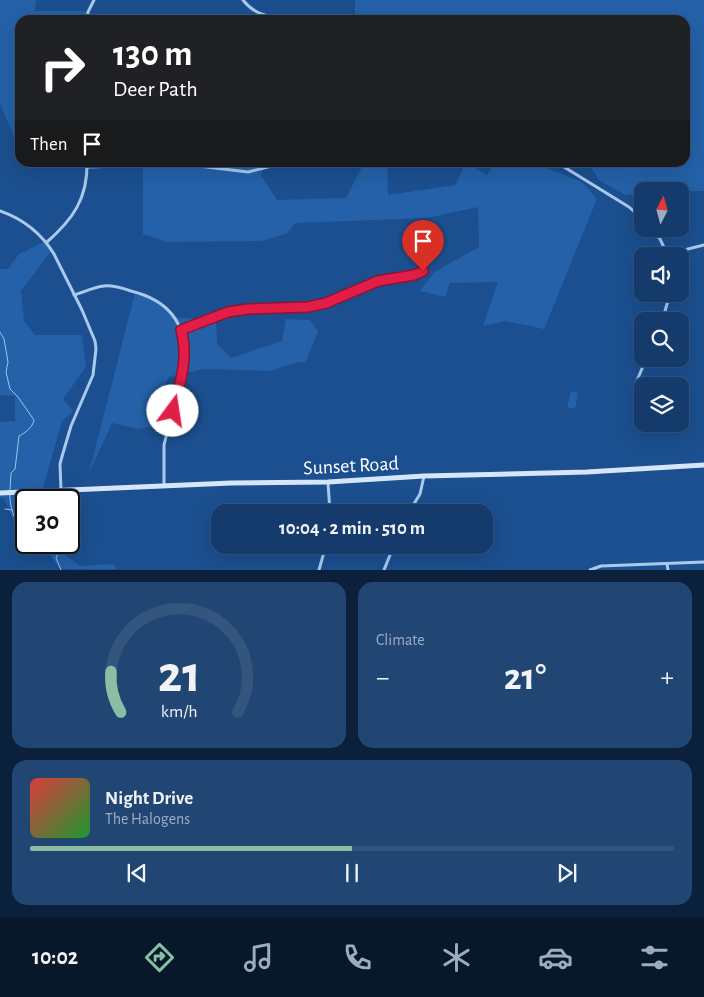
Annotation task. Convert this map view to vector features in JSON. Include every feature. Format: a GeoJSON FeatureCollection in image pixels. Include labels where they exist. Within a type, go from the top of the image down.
{"type":"FeatureCollection","features":[{"type":"Feature","properties":{"kind":"street"},"geometry":{"type":"LineString","coordinates":[[88,15],[94,0]]}},
{"type":"Feature","properties":{"kind":"street"},"geometry":{"type":"LineString","coordinates":[[243,0],[258,14],[264,15]]}},
{"type":"Feature","properties":{"kind":"street"},"geometry":{"type":"LineString","coordinates":[[47,242],[65,226],[76,210],[83,194],[87,167]]}},
{"type":"Feature","properties":{"kind":"street"},"geometry":{"type":"LineString","coordinates":[[207,167],[248,172],[268,167]]}},
{"type":"Feature","properties":{"kind":"street"},"geometry":{"type":"LineString","coordinates":[[564,167],[629,206],[634,211]]}},
{"type":"Feature","properties":{"kind":"street"},"geometry":{"type":"LineString","coordinates":[[0,211],[22,220],[47,242],[95,341],[93,375],[71,426],[60,464],[61,489]]}},
{"type":"Feature","properties":{"kind":"street"},"geometry":{"type":"LineString","coordinates":[[689,249],[704,244]]}},
{"type":"Feature","properties":{"kind":"street"},"geometry":{"type":"LineString","coordinates":[[181,330],[228,312],[248,309],[308,307],[326,303],[378,281],[414,275],[423,271]]}},
{"type":"Feature","properties":{"kind":"street"},"geometry":{"type":"LineString","coordinates":[[74,295],[104,286],[144,294],[158,301],[169,311],[181,330],[185,346],[185,360],[164,444],[164,486]]}},
{"type":"Feature","properties":{"kind":"street","name":"Sunset Road"},"geometry":{"type":"LineString","coordinates":[[80,489],[328,482],[424,476],[587,472],[704,465]]}},
{"type":"Feature","properties":{"kind":"street"},"geometry":{"type":"LineString","coordinates":[[414,504],[420,494],[424,476]]}},
{"type":"Feature","properties":{"kind":"street"},"geometry":{"type":"LineString","coordinates":[[328,482],[329,504]]}},
{"type":"Feature","properties":{"kind":"street"},"geometry":{"type":"LineString","coordinates":[[319,570],[323,554]]}},
{"type":"Feature","properties":{"kind":"street"},"geometry":{"type":"LineString","coordinates":[[384,570],[390,554]]}},
{"type":"Feature","properties":{"kind":"street"},"geometry":{"type":"LineString","coordinates":[[590,570],[600,566],[704,562]]}},
{"type":"Feature","properties":{"kind":"street"},"geometry":{"type":"LineString","coordinates":[[667,564],[668,570]]}},
{"type":"Feature","properties":{"kind":"shaded area"},"geometry":{"type":"Polygon","coordinates":[[[0,0],[36,0],[35,11],[89,11],[89,15],[15,15],[15,139],[0,104],[0,0]]]}},
{"type":"Feature","properties":{"kind":"shaded area"},"geometry":{"type":"Polygon","coordinates":[[[355,0],[704,0],[704,191],[689,191],[689,182],[634,182],[634,194],[625,195],[599,180],[591,167],[690,167],[690,15],[355,15],[355,0]]]}},
{"type":"Feature","properties":{"kind":"shaded area"},"geometry":{"type":"Polygon","coordinates":[[[143,167],[264,167],[261,175],[277,200],[346,198],[362,167],[387,167],[388,195],[455,185],[464,167],[473,167],[487,175],[492,167],[544,167],[582,182],[597,199],[544,329],[506,321],[483,326],[498,282],[450,283],[445,297],[420,291],[434,272],[479,247],[478,207],[427,218],[295,223],[286,234],[261,241],[167,242],[143,234],[143,167]]]}},
{"type":"Feature","properties":{"kind":"shaded area"},"geometry":{"type":"Polygon","coordinates":[[[46,241],[52,250],[21,291],[24,321],[35,335],[82,335],[86,367],[63,399],[73,411],[62,421],[43,489],[15,489],[15,524],[4,498],[0,498],[0,422],[15,421],[15,396],[0,395],[0,269],[8,269],[19,254],[46,241]]]}},
{"type":"Feature","properties":{"kind":"shaded area"},"geometry":{"type":"Polygon","coordinates":[[[135,293],[164,304],[174,317],[216,321],[217,344],[231,358],[282,341],[286,319],[310,320],[318,332],[305,363],[298,362],[270,371],[204,369],[169,377],[163,388],[172,401],[166,424],[138,429],[112,423],[89,473],[135,293]]]}},
{"type":"Feature","properties":{"kind":"shaded area"},"geometry":{"type":"Polygon","coordinates":[[[571,391],[578,393],[575,409],[567,407],[571,391]]]}},
{"type":"Feature","properties":{"kind":"shaded area"},"geometry":{"type":"Polygon","coordinates":[[[50,554],[64,554],[80,566],[113,564],[117,569],[60,569],[50,554]]]}},
{"type":"Feature","properties":{"kind":"waterway"},"geometry":{"type":"LineString","coordinates":[[0,332],[4,339],[8,362],[6,372],[10,389],[34,420],[30,427],[19,436],[15,469],[11,473],[10,490]]}},
{"type":"Feature","properties":{"kind":"waterway"},"geometry":{"type":"LineString","coordinates":[[10,494],[11,508],[15,518]]}},
{"type":"Feature","properties":{"kind":"waterway"},"geometry":{"type":"LineString","coordinates":[[5,509],[12,510]]}},
{"type":"Feature","properties":{"kind":"waterway"},"geometry":{"type":"LineString","coordinates":[[58,554],[56,558],[61,570]]}},
{"type":"Feature","properties":{"kind":"route"},"geometry":{"type":"LineString","coordinates":[[173,411],[185,360],[185,342],[181,330],[228,312],[248,309],[308,307],[326,303],[378,281],[414,275],[423,271]]}}]}
